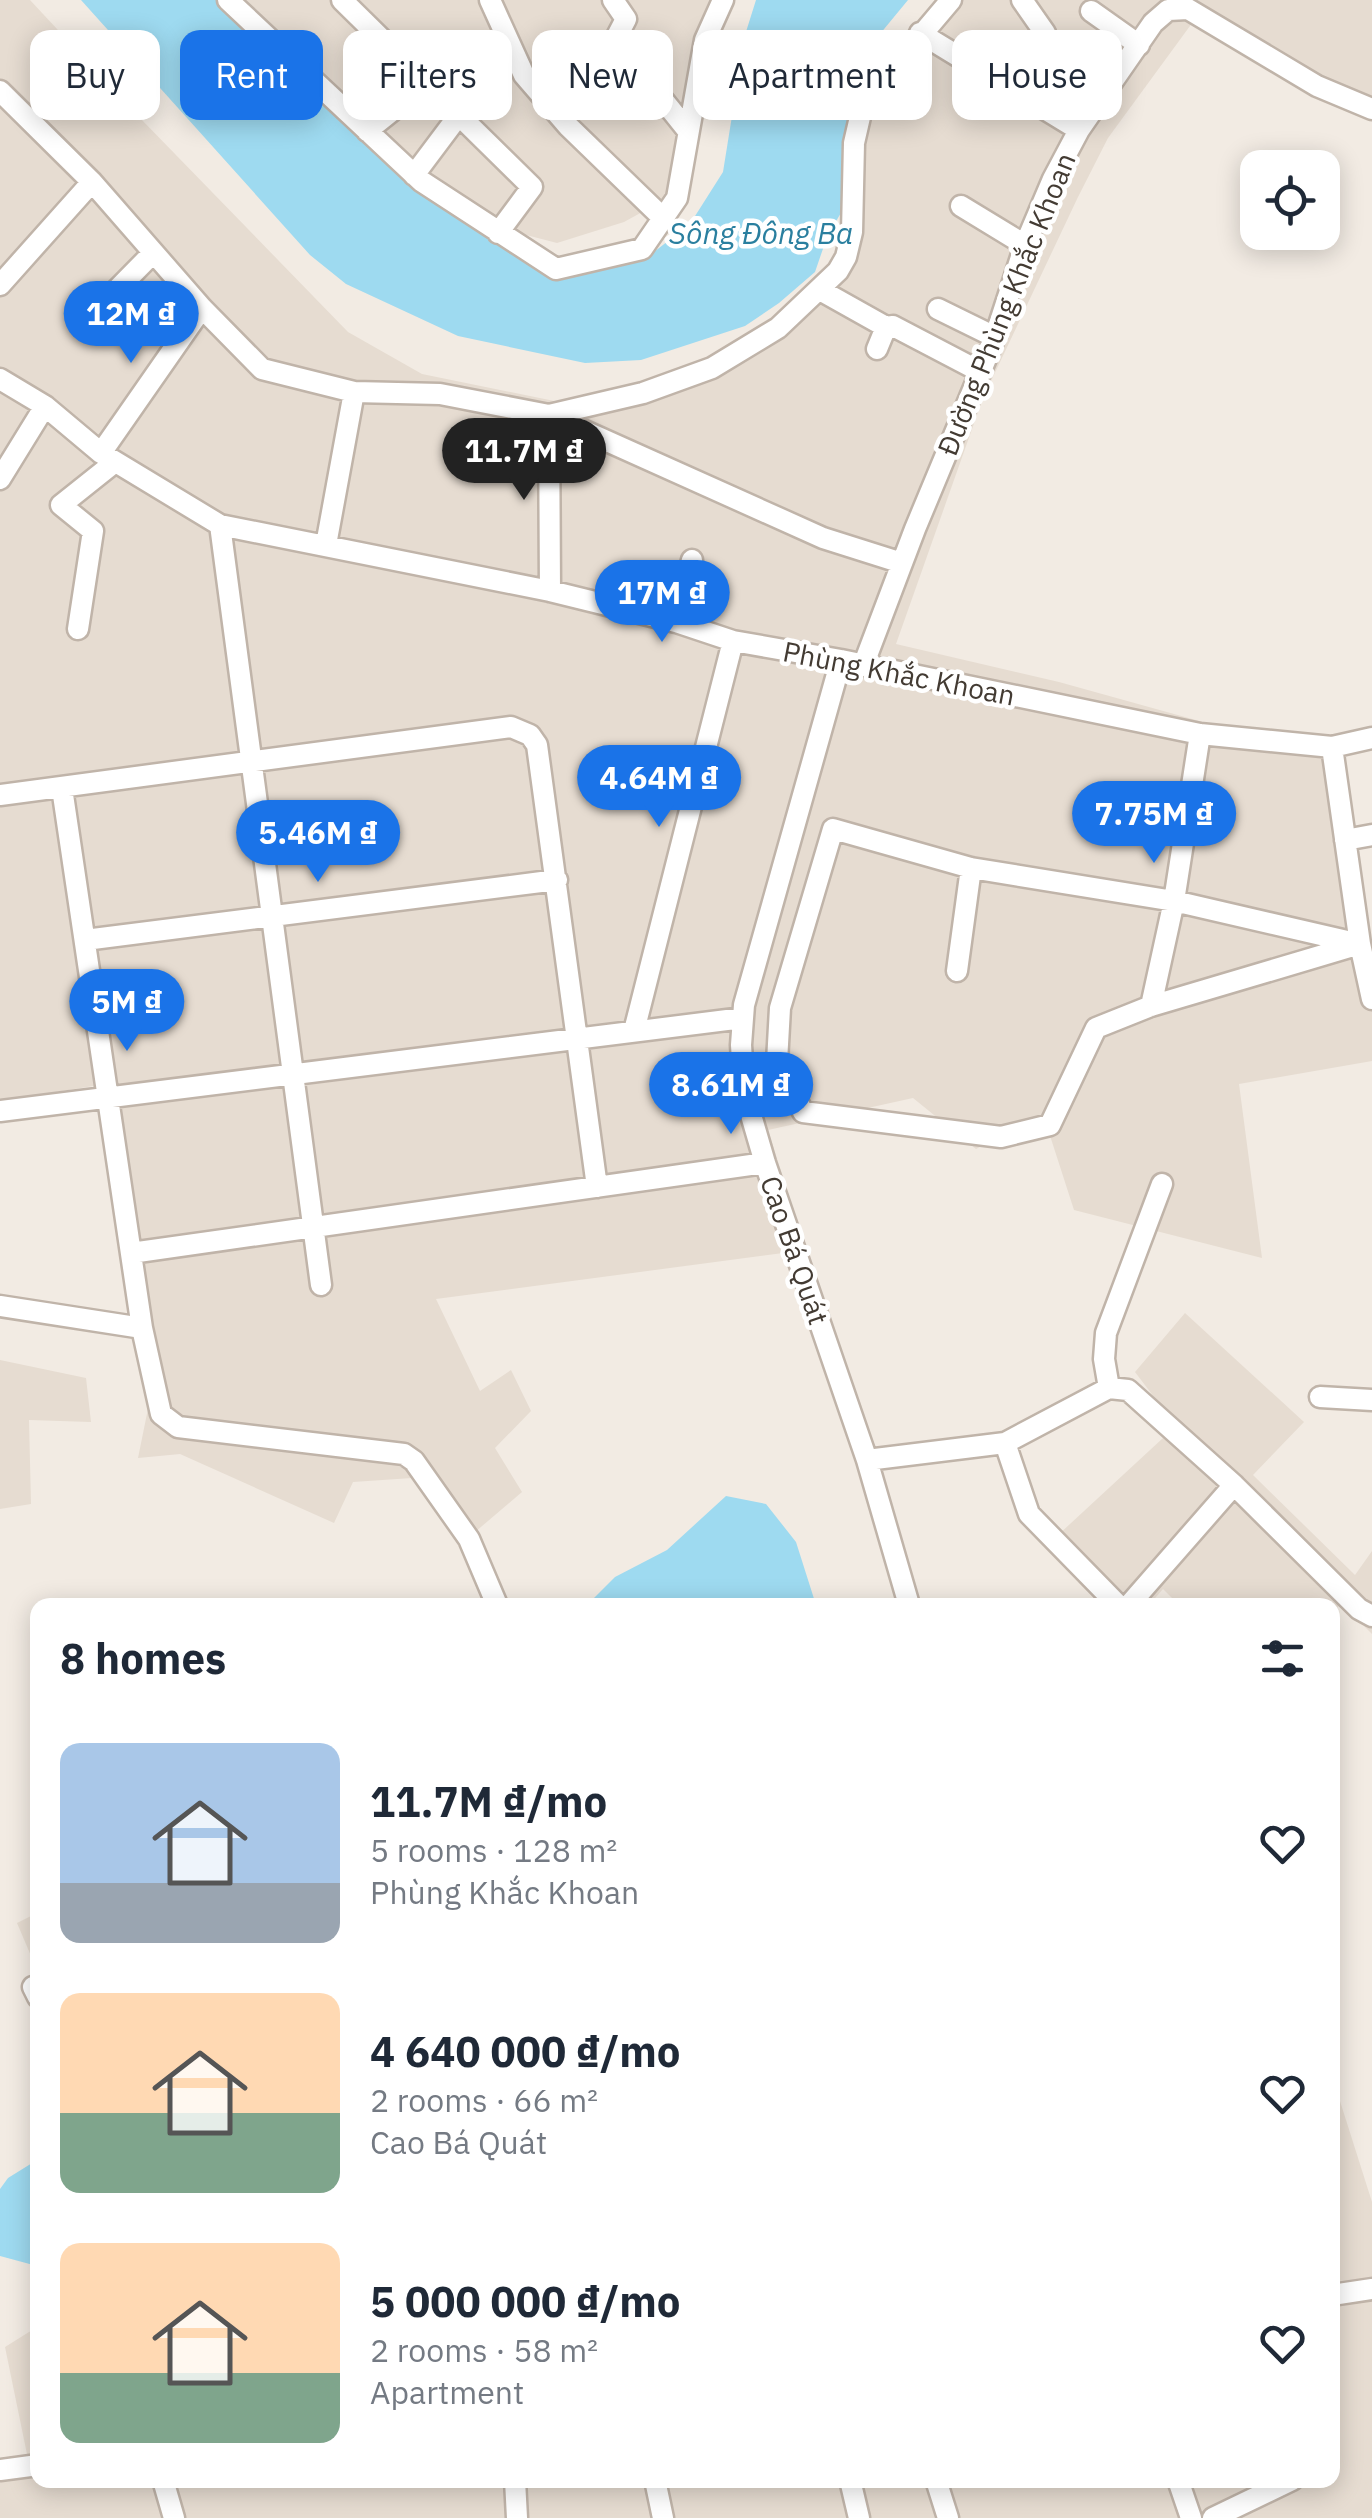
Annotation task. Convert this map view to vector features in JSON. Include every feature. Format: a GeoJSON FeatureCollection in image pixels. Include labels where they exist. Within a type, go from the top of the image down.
{"type":"FeatureCollection","features":[{"type":"Feature","properties":{"kind":"street"},"geometry":{"type":"LineString","coordinates":[[228,0],[414,175],[556,269],[642,248],[677,198],[704,40],[724,0]]}},
{"type":"Feature","properties":{"kind":"street"},"geometry":{"type":"LineString","coordinates":[[342,0],[373,30]]}},
{"type":"Feature","properties":{"kind":"street"},"geometry":{"type":"LineString","coordinates":[[490,0],[524,74],[568,126],[663,218]]}},
{"type":"Feature","properties":{"kind":"street"},"geometry":{"type":"LineString","coordinates":[[613,0],[626,19],[616,40],[688,132]]}},
{"type":"Feature","properties":{"kind":"street"},"geometry":{"type":"LineString","coordinates":[[923,30],[951,0]]}},
{"type":"Feature","properties":{"kind":"street"},"geometry":{"type":"LineString","coordinates":[[1022,0],[1043,30]]}},
{"type":"Feature","properties":{"kind":"street","name":"Đường Phùng Khắc Khoan"},"geometry":{"type":"LineString","coordinates":[[863,666],[978,371],[995,337],[1025,245],[1053,179],[1080,130],[1153,23],[1168,10],[1188,9],[1317,86],[1372,110]]}},
{"type":"Feature","properties":{"kind":"street"},"geometry":{"type":"LineString","coordinates":[[1090,11],[1139,44]]}},
{"type":"Feature","properties":{"kind":"street"},"geometry":{"type":"LineString","coordinates":[[0,92],[92,182],[262,370],[354,392],[440,394],[548,416],[823,538],[902,563]]}},
{"type":"Feature","properties":{"kind":"street"},"geometry":{"type":"LineString","coordinates":[[366,131],[380,120]]}},
{"type":"Feature","properties":{"kind":"street"},"geometry":{"type":"LineString","coordinates":[[414,175],[455,120]]}},
{"type":"Feature","properties":{"kind":"street"},"geometry":{"type":"LineString","coordinates":[[464,120],[532,187],[498,234]]}},
{"type":"Feature","properties":{"kind":"street"},"geometry":{"type":"LineString","coordinates":[[548,416],[643,394],[712,368],[759,342],[820,290],[838,272],[849,245],[854,212],[854,143],[859,120]]}},
{"type":"Feature","properties":{"kind":"street"},"geometry":{"type":"LineString","coordinates":[[1063,120],[1080,130]]}},
{"type":"Feature","properties":{"kind":"street"},"geometry":{"type":"LineString","coordinates":[[0,286],[92,182]]}},
{"type":"Feature","properties":{"kind":"street"},"geometry":{"type":"LineString","coordinates":[[961,206],[1025,245]]}},
{"type":"Feature","properties":{"kind":"street"},"geometry":{"type":"LineString","coordinates":[[92,316],[153,253]]}},
{"type":"Feature","properties":{"kind":"street"},"geometry":{"type":"LineString","coordinates":[[820,290],[978,371]]}},
{"type":"Feature","properties":{"kind":"street"},"geometry":{"type":"LineString","coordinates":[[78,629],[93,531],[61,505],[108,457],[202,308]]}},
{"type":"Feature","properties":{"kind":"street"},"geometry":{"type":"LineString","coordinates":[[938,309],[995,337]]}},
{"type":"Feature","properties":{"kind":"street"},"geometry":{"type":"LineString","coordinates":[[876,349],[886,327]]}},
{"type":"Feature","properties":{"kind":"street","name":"Phùng Khắc Khoan"},"geometry":{"type":"LineString","coordinates":[[0,379],[46,406],[108,457],[220,526],[550,591],[676,622],[733,641],[1200,734],[1332,747],[1372,738]]}},
{"type":"Feature","properties":{"kind":"street"},"geometry":{"type":"LineString","coordinates":[[326,545],[354,392]]}},
{"type":"Feature","properties":{"kind":"street"},"geometry":{"type":"LineString","coordinates":[[0,479],[46,406]]}},
{"type":"Feature","properties":{"kind":"street"},"geometry":{"type":"LineString","coordinates":[[548,416],[550,591]]}},
{"type":"Feature","properties":{"kind":"street"},"geometry":{"type":"LineString","coordinates":[[220,526],[321,1285]]}},
{"type":"Feature","properties":{"kind":"street"},"geometry":{"type":"LineString","coordinates":[[676,622],[692,560]]}},
{"type":"Feature","properties":{"kind":"street"},"geometry":{"type":"LineString","coordinates":[[634,1031],[733,641]]}},
{"type":"Feature","properties":{"kind":"street","name":"Cao Bá Quát"},"geometry":{"type":"LineString","coordinates":[[842,660],[742,1018],[744,1091],[867,1460],[907,1598]]}},
{"type":"Feature","properties":{"kind":"street"},"geometry":{"type":"LineString","coordinates":[[0,796],[511,727],[530,735],[537,745],[597,1187]]}},
{"type":"Feature","properties":{"kind":"street"},"geometry":{"type":"LineString","coordinates":[[1151,1006],[1174,900],[1200,734]]}},
{"type":"Feature","properties":{"kind":"street"},"geometry":{"type":"LineString","coordinates":[[1332,747],[1360,944],[1372,998]]}},
{"type":"Feature","properties":{"kind":"street"},"geometry":{"type":"LineString","coordinates":[[62,788],[156,1406],[170,1424],[404,1454],[414,1461],[469,1539],[493,1598]]}},
{"type":"Feature","properties":{"kind":"street"},"geometry":{"type":"LineString","coordinates":[[833,829],[971,868],[1174,900],[1360,944],[1151,1006],[1096,1028],[1050,1125],[1000,1138],[802,1112],[778,1062],[780,1008],[833,829]]}},
{"type":"Feature","properties":{"kind":"street"},"geometry":{"type":"LineString","coordinates":[[1346,840],[1372,834]]}},
{"type":"Feature","properties":{"kind":"street"},"geometry":{"type":"LineString","coordinates":[[957,972],[971,868]]}},
{"type":"Feature","properties":{"kind":"street"},"geometry":{"type":"LineString","coordinates":[[84,940],[557,880]]}},
{"type":"Feature","properties":{"kind":"street"},"geometry":{"type":"LineString","coordinates":[[0,1111],[742,1018]]}},
{"type":"Feature","properties":{"kind":"street"},"geometry":{"type":"LineString","coordinates":[[131,1254],[765,1163]]}},
{"type":"Feature","properties":{"kind":"street"},"geometry":{"type":"LineString","coordinates":[[1109,1388],[1104,1359],[1106,1333],[1162,1184]]}},
{"type":"Feature","properties":{"kind":"street"},"geometry":{"type":"LineString","coordinates":[[0,1306],[142,1328]]}},
{"type":"Feature","properties":{"kind":"street"},"geometry":{"type":"LineString","coordinates":[[867,1460],[1005,1444],[1109,1388],[1120,1388],[1136,1394],[1359,1609],[1372,1616]]}},
{"type":"Feature","properties":{"kind":"street"},"geometry":{"type":"LineString","coordinates":[[1320,1397],[1372,1400]]}},
{"type":"Feature","properties":{"kind":"street"},"geometry":{"type":"LineString","coordinates":[[1005,1444],[1029,1514],[1111,1598]]}},
{"type":"Feature","properties":{"kind":"street"},"geometry":{"type":"LineString","coordinates":[[1135,1598],[1234,1485]]}},
{"type":"Feature","properties":{"kind":"street"},"geometry":{"type":"LineString","coordinates":[[1340,2294],[1372,2289]]}},
{"type":"Feature","properties":{"kind":"street"},"geometry":{"type":"LineString","coordinates":[[0,2470],[30,2466]]}},
{"type":"Feature","properties":{"kind":"street"},"geometry":{"type":"LineString","coordinates":[[166,2488],[174,2518]]}},
{"type":"Feature","properties":{"kind":"street"},"geometry":{"type":"LineString","coordinates":[[515,2488],[517,2518]]}},
{"type":"Feature","properties":{"kind":"street"},"geometry":{"type":"LineString","coordinates":[[657,2488],[663,2518]]}},
{"type":"Feature","properties":{"kind":"street"},"geometry":{"type":"LineString","coordinates":[[852,2488],[859,2518]]}},
{"type":"Feature","properties":{"kind":"street"},"geometry":{"type":"LineString","coordinates":[[939,2488],[948,2518]]}},
{"type":"Feature","properties":{"kind":"street"},"geometry":{"type":"LineString","coordinates":[[1181,2488],[1191,2518]]}},
{"type":"Feature","properties":{"kind":"street"},"geometry":{"type":"LineString","coordinates":[[1212,2518],[1275,2488]]}},
{"type":"Feature","properties":{"kind":"shaded area"},"geometry":{"type":"Polygon","coordinates":[[[0,0],[30,0],[58,30],[30,30],[30,120],[142,120],[348,332],[422,374],[569,404],[733,359],[855,255],[861,120],[932,120],[932,30],[915,30],[944,0],[1372,0],[1372,109],[1198,15],[1122,119],[1122,30],[952,30],[952,120],[1121,120],[1078,197],[983,398],[896,644],[1059,682],[1329,757],[1372,962],[1372,1061],[1239,1084],[1262,1258],[1074,1210],[1043,1114],[976,1149],[913,1098],[768,1130],[806,1250],[436,1299],[480,1391],[511,1370],[531,1411],[495,1448],[522,1492],[461,1544],[412,1478],[353,1482],[334,1523],[180,1454],[138,1458],[153,1384],[93,1086],[0,1101],[0,0]]]}},
{"type":"Feature","properties":{"kind":"shaded area"},"geometry":{"type":"Polygon","coordinates":[[[232,0],[721,0],[715,30],[693,30],[693,120],[699,120],[686,188],[624,222],[557,243],[495,227],[361,120],[512,120],[512,30],[343,30],[343,104],[323,85],[323,30],[264,30],[232,0]]]}},
{"type":"Feature","properties":{"kind":"shaded area"},"geometry":{"type":"Polygon","coordinates":[[[1185,1313],[1304,1422],[1253,1475],[1355,1575],[1372,1551],[1372,1634],[1340,1604],[1340,1598],[1172,1598],[1163,1589],[1155,1598],[1116,1598],[1057,1536],[1176,1426],[1135,1372],[1185,1313]]]}},
{"type":"Feature","properties":{"kind":"shaded area"},"geometry":{"type":"Polygon","coordinates":[[[0,1360],[86,1378],[91,1422],[29,1420],[31,1504],[0,1509],[0,1360]]]}},
{"type":"Feature","properties":{"kind":"shaded area"},"geometry":{"type":"Polygon","coordinates":[[[30,1916],[30,1954],[17,1923],[30,1916]]]}},
{"type":"Feature","properties":{"kind":"shaded area"},"geometry":{"type":"Polygon","coordinates":[[[1340,2101],[1372,2202],[1372,2518],[0,2518],[0,2468],[29,2464],[5,2347],[30,2331],[30,2488],[1340,2488],[1340,2101]]]}},
{"type":"Feature","properties":{"kind":"water","name":"Sông Đông Ba"},"geometry":{"type":"Polygon","coordinates":[[[81,0],[234,0],[267,30],[180,30],[180,110],[160,88],[160,30],[108,30],[81,0]]]}},
{"type":"Feature","properties":{"kind":"water","name":"Sông Đông Ba"},"geometry":{"type":"Polygon","coordinates":[[[756,0],[908,0],[883,30],[747,30],[756,0]]]}},
{"type":"Feature","properties":{"kind":"water","name":"Sông Đông Ba"},"geometry":{"type":"Polygon","coordinates":[[[323,80],[343,98],[343,120],[367,120],[509,248],[583,264],[641,262],[690,224],[723,172],[731,120],[851,120],[842,211],[827,237],[815,272],[745,326],[641,360],[585,363],[458,336],[346,284],[310,255],[189,120],[323,120],[323,80]]]}},
{"type":"Feature","properties":{"kind":"water"},"geometry":{"type":"Polygon","coordinates":[[[726,1496],[766,1504],[796,1542],[814,1598],[594,1598],[615,1577],[667,1550],[726,1496]]]}},
{"type":"Feature","properties":{"kind":"water"},"geometry":{"type":"Polygon","coordinates":[[[30,2164],[30,2264],[0,2256],[0,2189],[8,2178],[30,2164]]]}}]}
